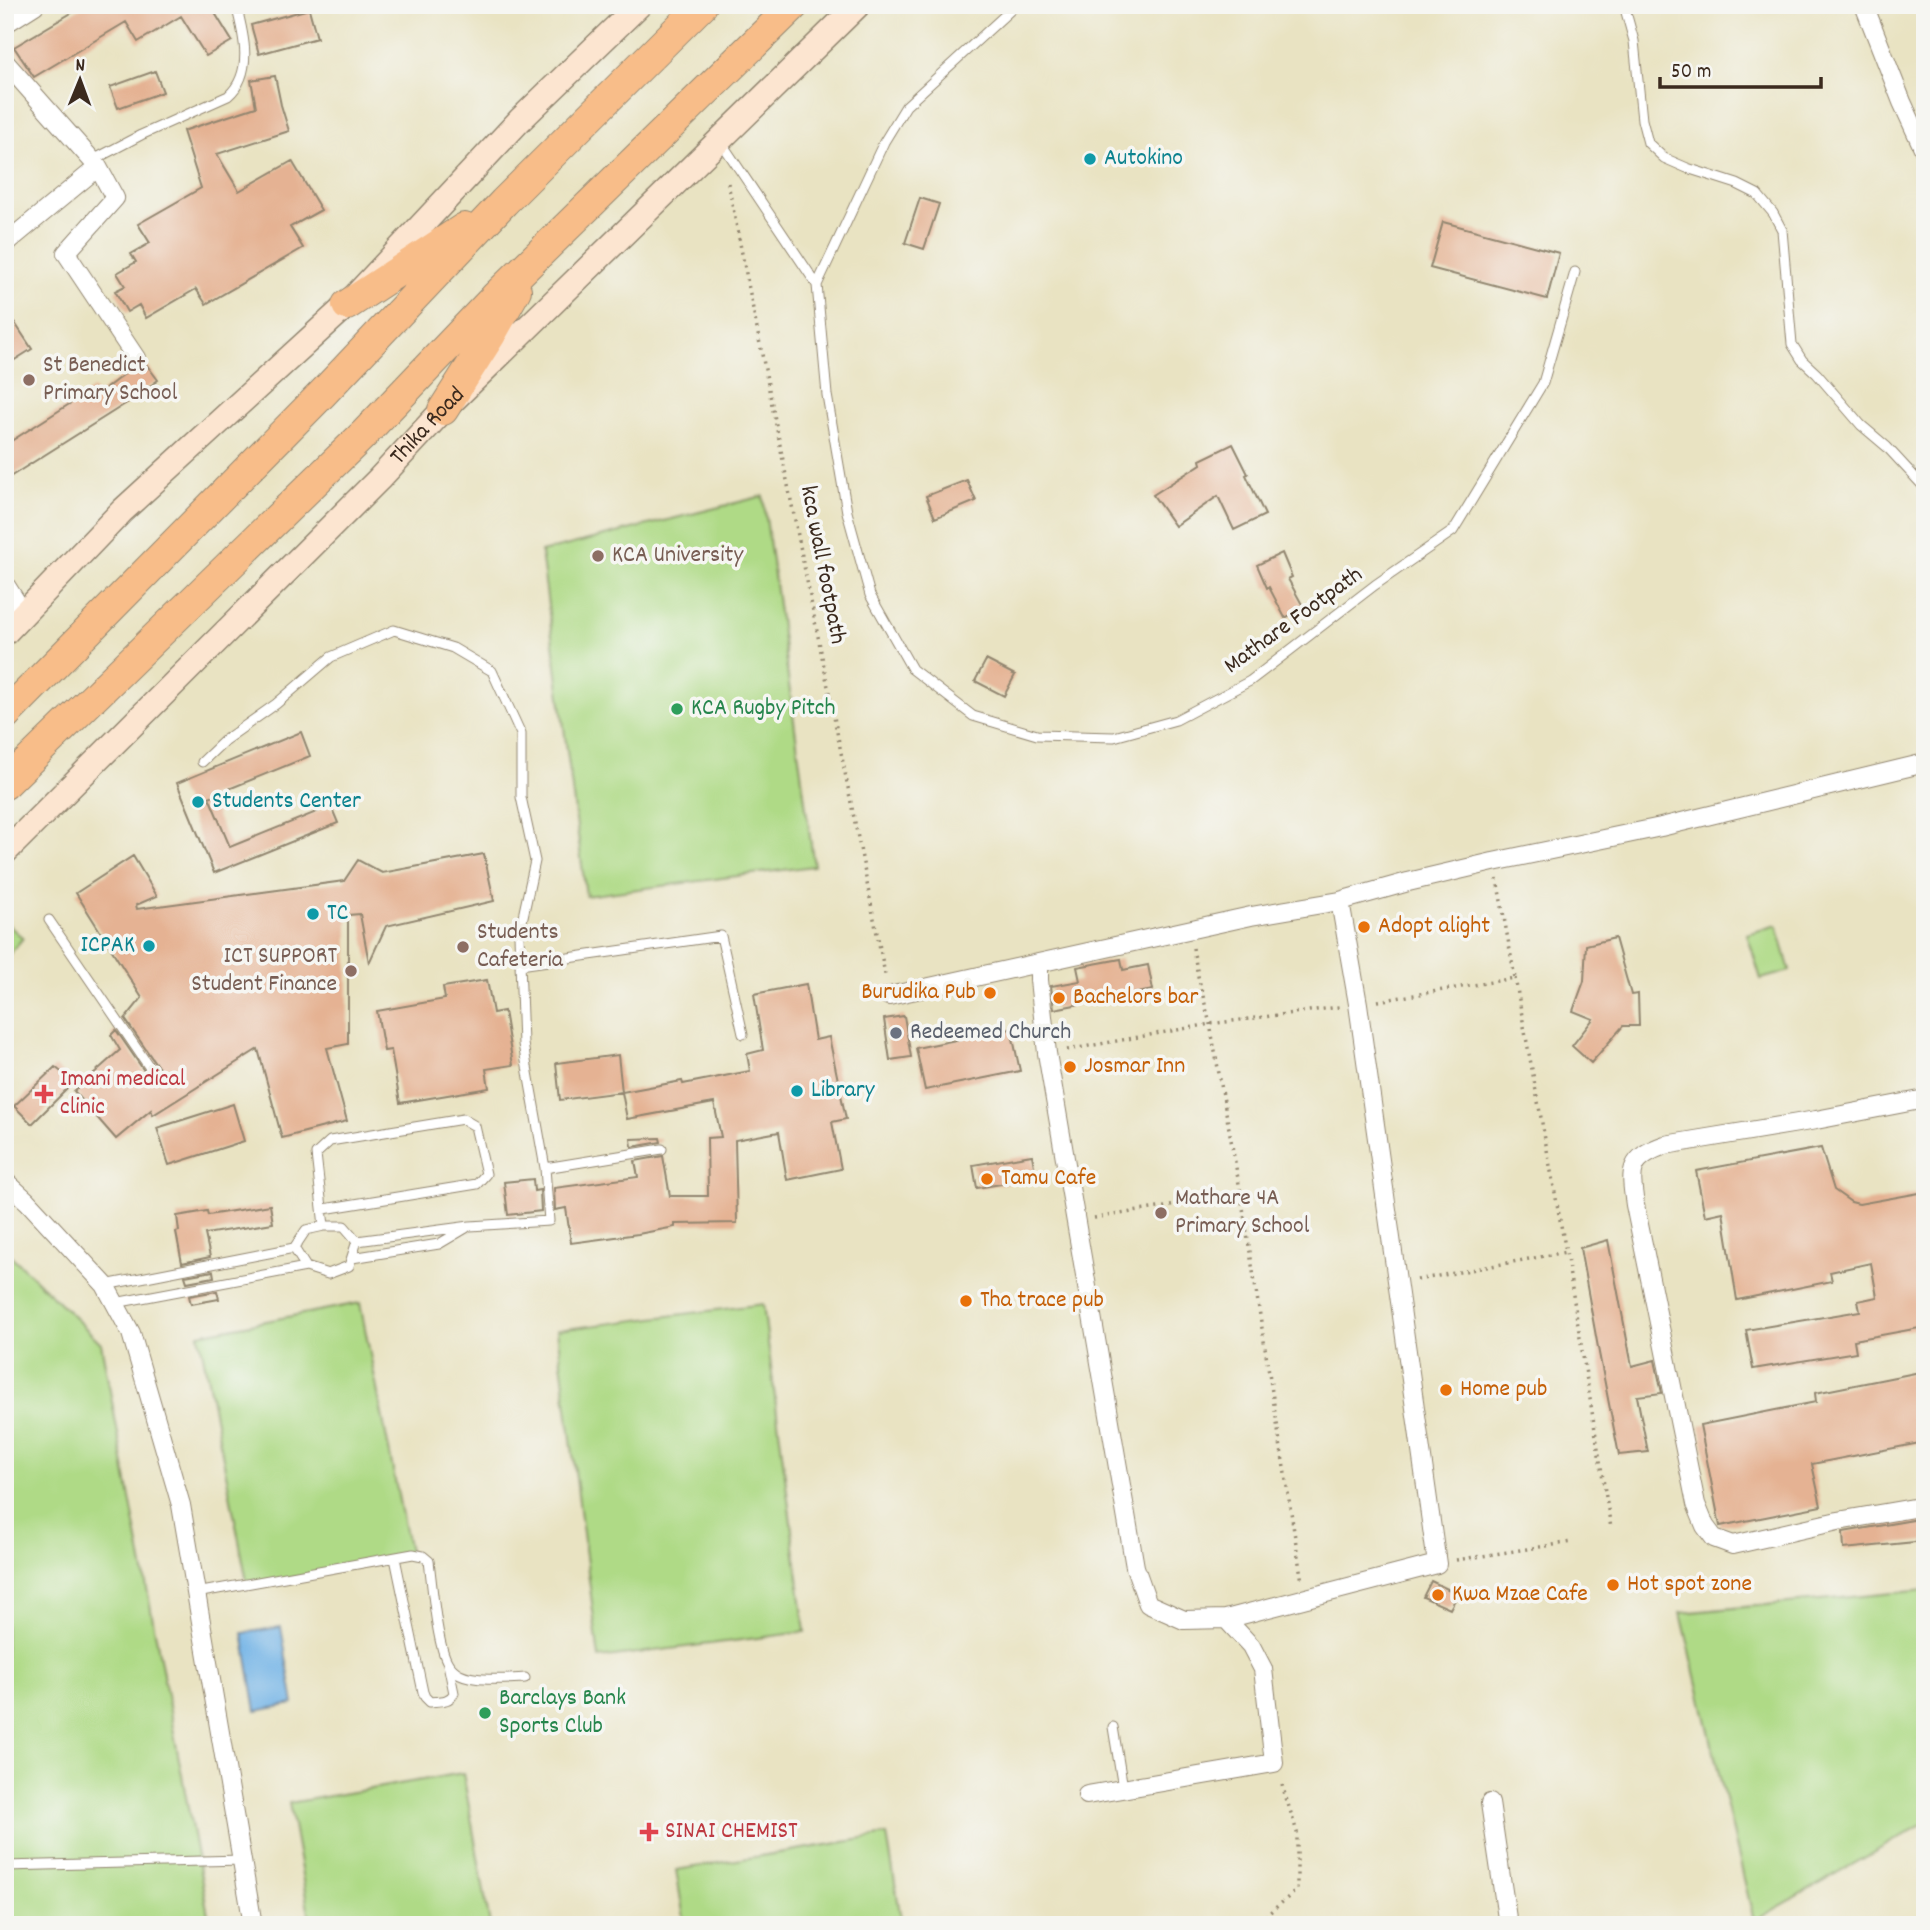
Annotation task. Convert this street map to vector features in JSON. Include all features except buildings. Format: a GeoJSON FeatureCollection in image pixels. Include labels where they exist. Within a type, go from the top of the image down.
{"type":"FeatureCollection","features":[{"type":"Feature","properties":{"kind":"highway"},"geometry":{"type":"LineString","coordinates":[[5,715],[323,393],[504,202],[702,5]]}},
{"type":"Feature","properties":{"kind":"highway","name":"Thika Road"},"geometry":{"type":"LineString","coordinates":[[5,785],[364,434],[533,259],[794,5]]}},
{"type":"Feature","properties":{"kind":"highway"},"geometry":{"type":"LineString","coordinates":[[346,305],[504,202]]}},
{"type":"Feature","properties":{"kind":"highway"},"geometry":{"type":"LineString","coordinates":[[443,410],[490,336],[533,259]]}},
{"type":"Feature","properties":{"kind":"main road"},"geometry":{"type":"LineString","coordinates":[[5,633],[122,511],[346,305],[520,120],[639,5]]}},
{"type":"Feature","properties":{"kind":"main road","name":"Thika Road"},"geometry":{"type":"LineString","coordinates":[[5,852],[369,489],[443,410],[858,5]]}},
{"type":"Feature","properties":{"kind":"street"},"geometry":{"type":"LineString","coordinates":[[5,24],[35,5]]}},
{"type":"Feature","properties":{"kind":"street"},"geometry":{"type":"LineString","coordinates":[[1864,5],[1925,152]]}},
{"type":"Feature","properties":{"kind":"street"},"geometry":{"type":"LineString","coordinates":[[5,62],[96,163],[116,198],[66,253],[136,358]]}},
{"type":"Feature","properties":{"kind":"street"},"geometry":{"type":"LineString","coordinates":[[5,244],[96,163]]}},
{"type":"Feature","properties":{"kind":"street"},"geometry":{"type":"LineString","coordinates":[[5,584],[24,614]]}},
{"type":"Feature","properties":{"kind":"street"},"geometry":{"type":"LineString","coordinates":[[889,996],[1251,916],[1340,901],[1408,882],[1661,827],[1925,763]]}},
{"type":"Feature","properties":{"kind":"street"},"geometry":{"type":"LineString","coordinates":[[1039,964],[1047,1053],[1135,1567],[1148,1604],[1184,1620],[1226,1619],[1437,1564],[1358,1004],[1340,901]]}},
{"type":"Feature","properties":{"kind":"street"},"geometry":{"type":"LineString","coordinates":[[1925,1099],[1665,1145],[1648,1151],[1632,1171],[1635,1205],[1696,1504],[1705,1526],[1714,1538],[1733,1545],[1838,1521],[1925,1506]]}},
{"type":"Feature","properties":{"kind":"street"},"geometry":{"type":"LineString","coordinates":[[5,1181],[105,1285],[131,1333],[181,1505],[253,1925]]}},
{"type":"Feature","properties":{"kind":"street"},"geometry":{"type":"LineString","coordinates":[[1087,1795],[1274,1763],[1263,1669],[1251,1646],[1226,1619]]}},
{"type":"Feature","properties":{"kind":"street"},"geometry":{"type":"LineString","coordinates":[[1490,1803],[1508,1925]]}},
{"type":"Feature","properties":{"kind":"lane"},"geometry":{"type":"LineString","coordinates":[[96,163],[141,135],[228,96],[237,89],[245,58],[236,5]]}},
{"type":"Feature","properties":{"kind":"lane"},"geometry":{"type":"LineString","coordinates":[[817,285],[884,142],[906,106],[1016,5]]}},
{"type":"Feature","properties":{"kind":"lane"},"geometry":{"type":"LineString","coordinates":[[1624,5],[1634,41],[1642,120],[1648,143],[1664,158],[1737,184],[1756,194],[1773,213],[1783,230],[1792,345],[1802,360],[1861,425],[1887,447],[1925,488]]}},
{"type":"Feature","properties":{"kind":"lane","name":"Mathare Footpath"},"geometry":{"type":"LineString","coordinates":[[720,140],[817,285],[827,395],[846,512],[870,595],[912,669],[972,716],[1037,735],[1114,737],[1176,720],[1250,681],[1375,585],[1453,531],[1543,383],[1575,272]]}},
{"type":"Feature","properties":{"kind":"lane"},"geometry":{"type":"LineString","coordinates":[[202,762],[225,740],[276,704],[331,657],[394,630],[453,648],[492,671],[521,734],[521,797],[535,861],[519,935],[523,1044],[545,1168],[549,1222],[470,1226],[357,1241]]}},
{"type":"Feature","properties":{"kind":"lane"},"geometry":{"type":"LineString","coordinates":[[49,920],[154,1074]]}},
{"type":"Feature","properties":{"kind":"lane"},"geometry":{"type":"LineString","coordinates":[[520,965],[721,936],[743,1034]]}},
{"type":"Feature","properties":{"kind":"lane"},"geometry":{"type":"LineString","coordinates":[[324,1209],[477,1184],[486,1174],[475,1126],[463,1119],[330,1141],[316,1154],[324,1226]]}},
{"type":"Feature","properties":{"kind":"lane"},"geometry":{"type":"LineString","coordinates":[[545,1168],[662,1149]]}},
{"type":"Feature","properties":{"kind":"lane"},"geometry":{"type":"LineString","coordinates":[[105,1285],[294,1248],[306,1230],[324,1226],[344,1226],[357,1241]]}},
{"type":"Feature","properties":{"kind":"lane"},"geometry":{"type":"LineString","coordinates":[[352,1258],[439,1244],[470,1226]]}},
{"type":"Feature","properties":{"kind":"lane"},"geometry":{"type":"LineString","coordinates":[[115,1303],[306,1267],[328,1274],[349,1266],[357,1241]]}},
{"type":"Feature","properties":{"kind":"lane"},"geometry":{"type":"LineString","coordinates":[[294,1248],[306,1267]]}},
{"type":"Feature","properties":{"kind":"lane"},"geometry":{"type":"LineString","coordinates":[[196,1592],[413,1554],[423,1556],[429,1561],[442,1647],[454,1693],[448,1700],[430,1702],[423,1692],[395,1558]]}},
{"type":"Feature","properties":{"kind":"lane"},"geometry":{"type":"LineString","coordinates":[[448,1664],[459,1674],[470,1677],[525,1678]]}},
{"type":"Feature","properties":{"kind":"lane"},"geometry":{"type":"LineString","coordinates":[[1113,1727],[1123,1788]]}},
{"type":"Feature","properties":{"kind":"lane"},"geometry":{"type":"LineString","coordinates":[[5,1866],[242,1860]]}},
{"type":"Feature","properties":{"kind":"path","name":"kca wall footpath"},"geometry":{"type":"LineString","coordinates":[[728,180],[889,996]]}},
{"type":"Feature","properties":{"kind":"path"},"geometry":{"type":"LineString","coordinates":[[1493,862],[1566,1252],[1611,1528]]}},
{"type":"Feature","properties":{"kind":"path"},"geometry":{"type":"LineString","coordinates":[[1190,931],[1241,1195],[1304,1598]]}},
{"type":"Feature","properties":{"kind":"path"},"geometry":{"type":"LineString","coordinates":[[1047,1053],[1210,1024],[1358,1004],[1515,978]]}},
{"type":"Feature","properties":{"kind":"path"},"geometry":{"type":"LineString","coordinates":[[1075,1221],[1241,1195]]}},
{"type":"Feature","properties":{"kind":"path"},"geometry":{"type":"LineString","coordinates":[[1398,1283],[1566,1252]]}},
{"type":"Feature","properties":{"kind":"path"},"geometry":{"type":"LineString","coordinates":[[1437,1564],[1572,1542]]}},
{"type":"Feature","properties":{"kind":"path"},"geometry":{"type":"LineString","coordinates":[[1217,1925],[1264,1918],[1297,1890],[1297,1832],[1274,1763]]}},
{"type":"Feature","properties":{"kind":"green space","name":"KCA Rugby Pitch"},"geometry":{"type":"Polygon","coordinates":[[[763,496],[814,866],[586,896],[541,552],[763,496]]]}},
{"type":"Feature","properties":{"kind":"green space"},"geometry":{"type":"Polygon","coordinates":[[[6,923],[23,938],[5,959],[5,925],[6,923]]]}},
{"type":"Feature","properties":{"kind":"green space"},"geometry":{"type":"Polygon","coordinates":[[[1777,925],[1790,971],[1761,979],[1747,934],[1777,925]]]}},
{"type":"Feature","properties":{"kind":"green space"},"geometry":{"type":"Polygon","coordinates":[[[5,1250],[101,1343],[210,1925],[5,1925],[5,1250]]]}},
{"type":"Feature","properties":{"kind":"green space"},"geometry":{"type":"Polygon","coordinates":[[[360,1303],[410,1556],[248,1587],[199,1334],[360,1303]]]}},
{"type":"Feature","properties":{"kind":"green space"},"geometry":{"type":"Polygon","coordinates":[[[763,1304],[805,1632],[599,1658],[557,1330],[763,1304]]]}},
{"type":"Feature","properties":{"kind":"green space"},"geometry":{"type":"Polygon","coordinates":[[[1925,1590],[1925,1823],[1754,1921],[1681,1613],[1925,1590]]]}},
{"type":"Feature","properties":{"kind":"green space"},"geometry":{"type":"Polygon","coordinates":[[[463,1773],[490,1925],[311,1925],[289,1803],[463,1773]]]}},
{"type":"Feature","properties":{"kind":"green space"},"geometry":{"type":"Polygon","coordinates":[[[887,1835],[902,1925],[685,1925],[676,1870],[887,1835]]]}},
{"type":"Feature","properties":{"kind":"water"},"geometry":{"type":"Polygon","coordinates":[[[281,1627],[294,1704],[256,1711],[243,1633],[281,1627]]]}},
{"type":"Feature","properties":{"kind":"place","name":"Autokino"},"geometry":{"type":"Point","coordinates":[1090,159]}},
{"type":"Feature","properties":{"kind":"place","name":"St Benedict Primary School"},"geometry":{"type":"Point","coordinates":[29,380]}},
{"type":"Feature","properties":{"kind":"place","name":"KCA University"},"geometry":{"type":"Point","coordinates":[598,556]}},
{"type":"Feature","properties":{"kind":"place","name":"KCA Rugby Pitch"},"geometry":{"type":"Point","coordinates":[677,709]}},
{"type":"Feature","properties":{"kind":"place","name":"Students Center"},"geometry":{"type":"Point","coordinates":[198,802]}},
{"type":"Feature","properties":{"kind":"place","name":"TC"},"geometry":{"type":"Point","coordinates":[313,914]}},
{"type":"Feature","properties":{"kind":"place","name":"Adopt alight"},"geometry":{"type":"Point","coordinates":[1364,927]}},
{"type":"Feature","properties":{"kind":"place","name":"ICPAK"},"geometry":{"type":"Point","coordinates":[149,946]}},
{"type":"Feature","properties":{"kind":"place","name":"Students Cafeteria"},"geometry":{"type":"Point","coordinates":[463,947]}},
{"type":"Feature","properties":{"kind":"place","name":"ICT SUPPORT Student Finance"},"geometry":{"type":"Point","coordinates":[351,971]}},
{"type":"Feature","properties":{"kind":"place","name":"Burudika Pub"},"geometry":{"type":"Point","coordinates":[990,993]}},
{"type":"Feature","properties":{"kind":"place","name":"Bachelors bar"},"geometry":{"type":"Point","coordinates":[1059,998]}},
{"type":"Feature","properties":{"kind":"place","name":"Redeemed Church"},"geometry":{"type":"Point","coordinates":[896,1033]}},
{"type":"Feature","properties":{"kind":"place","name":"Josmar Inn"},"geometry":{"type":"Point","coordinates":[1070,1067]}},
{"type":"Feature","properties":{"kind":"place","name":"Library"},"geometry":{"type":"Point","coordinates":[797,1091]}},
{"type":"Feature","properties":{"kind":"place","name":"Imani medical clinic"},"geometry":{"type":"Point","coordinates":[44,1094]}},
{"type":"Feature","properties":{"kind":"place","name":"Tamu Cafe"},"geometry":{"type":"Point","coordinates":[987,1179]}},
{"type":"Feature","properties":{"kind":"place","name":"Mathare 4A Primary School"},"geometry":{"type":"Point","coordinates":[1161,1213]}},
{"type":"Feature","properties":{"kind":"place","name":"Tha trace pub"},"geometry":{"type":"Point","coordinates":[966,1301]}},
{"type":"Feature","properties":{"kind":"place","name":"Home pub"},"geometry":{"type":"Point","coordinates":[1446,1390]}},
{"type":"Feature","properties":{"kind":"place","name":"Hot spot zone"},"geometry":{"type":"Point","coordinates":[1613,1585]}},
{"type":"Feature","properties":{"kind":"place","name":"Kwa Mzae Cafe"},"geometry":{"type":"Point","coordinates":[1438,1595]}},
{"type":"Feature","properties":{"kind":"place","name":"Barclays Bank Sports Club"},"geometry":{"type":"Point","coordinates":[485,1713]}},
{"type":"Feature","properties":{"kind":"place","name":"SINAI CHEMIST"},"geometry":{"type":"Point","coordinates":[649,1832]}}]}
